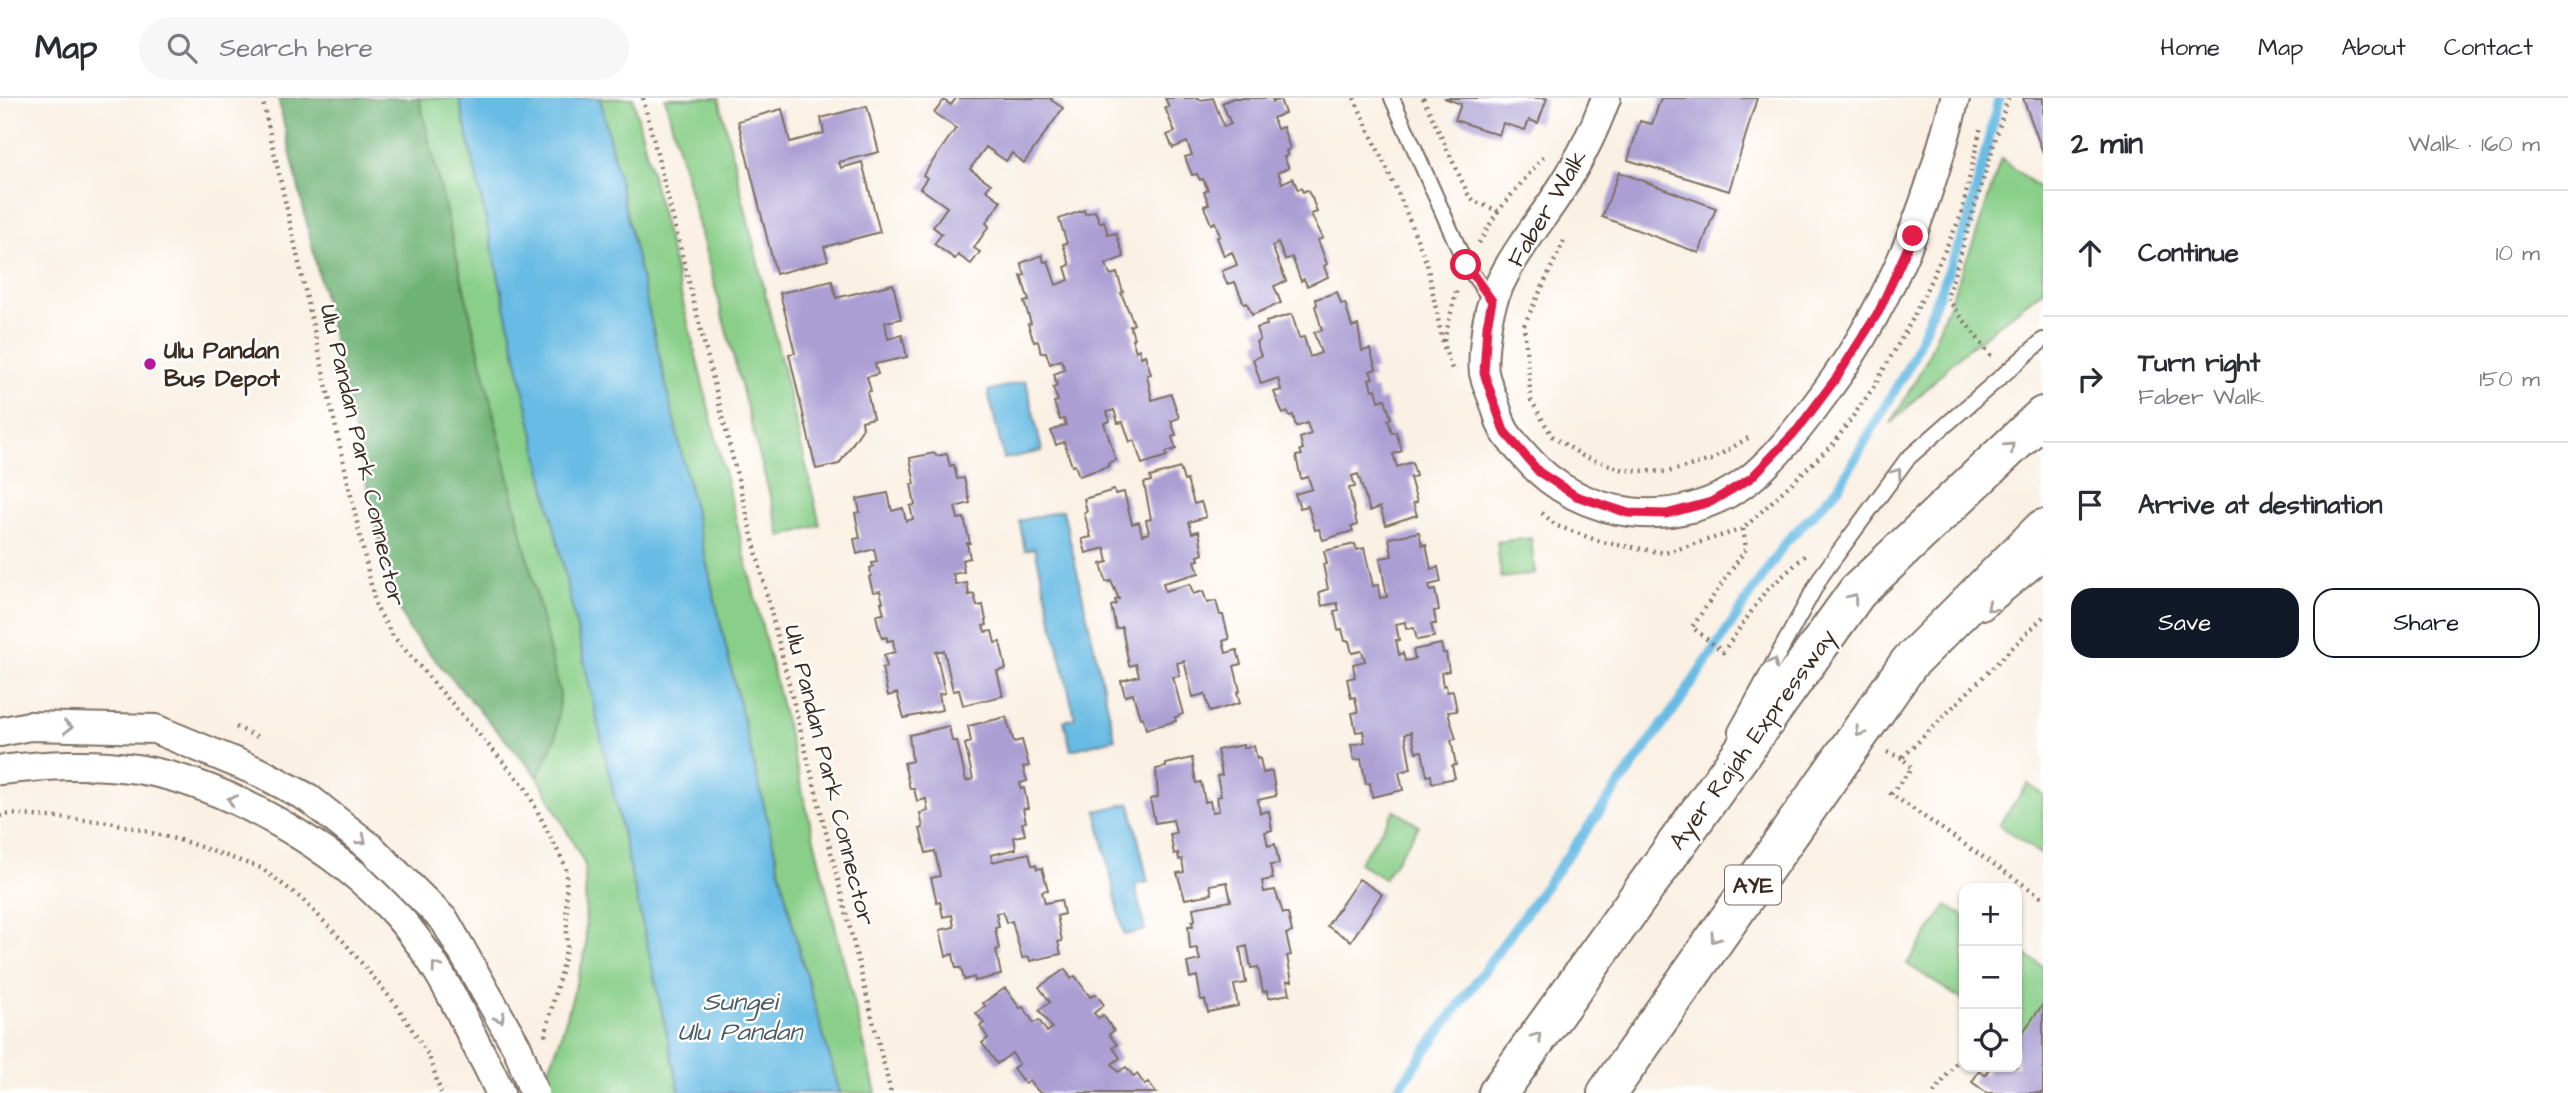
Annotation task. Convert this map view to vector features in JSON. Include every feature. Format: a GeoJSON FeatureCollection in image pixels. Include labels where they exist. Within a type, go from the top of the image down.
{"type":"FeatureCollection","features":[{"type":"Feature","properties":{"kind":"highway","name":"Ayer Rajah Expressway"},"geometry":{"type":"LineString","coordinates":[[1497,1093],[1857,592],[2043,416]]}},
{"type":"Feature","properties":{"kind":"highway","name":"AYE"},"geometry":{"type":"LineString","coordinates":[[1607,1093],[1909,663],[2043,529]]}},
{"type":"Feature","properties":{"kind":"street","name":"Faber Walk"},"geometry":{"type":"LineString","coordinates":[[1606,98],[1595,129],[1555,200],[1526,237],[1492,301],[1487,326],[1484,373],[1504,431],[1539,472],[1576,496],[1628,513],[1666,514],[1711,502],[1751,478],[1798,429],[1837,377],[1879,311],[1913,236],[1940,160],[1955,98]]}},
{"type":"Feature","properties":{"kind":"street"},"geometry":{"type":"LineString","coordinates":[[0,732],[29,726],[155,729],[261,773],[308,798],[370,847],[445,921],[518,1049],[534,1093]]}},
{"type":"Feature","properties":{"kind":"street"},"geometry":{"type":"LineString","coordinates":[[0,770],[66,763],[139,769],[198,785],[258,811],[293,832],[348,868],[397,915],[443,976],[500,1093]]}},
{"type":"Feature","properties":{"kind":"lane"},"geometry":{"type":"LineString","coordinates":[[1392,98],[1466,265],[1492,301]]}},
{"type":"Feature","properties":{"kind":"lane"},"geometry":{"type":"LineString","coordinates":[[1670,852],[1822,575],[1907,459],[2043,340]]}},
{"type":"Feature","properties":{"kind":"lane"},"geometry":{"type":"LineString","coordinates":[[1972,624],[2043,564]]}},
{"type":"Feature","properties":{"kind":"lane"},"geometry":{"type":"LineString","coordinates":[[1899,676],[1951,641]]}},
{"type":"Feature","properties":{"kind":"path","name":"Ulu Pandan Park Connector"},"geometry":{"type":"LineString","coordinates":[[262,98],[376,607],[393,636],[524,787],[566,867],[567,947],[542,1043]]}},
{"type":"Feature","properties":{"kind":"path","name":"Ulu Pandan Park Connector"},"geometry":{"type":"LineString","coordinates":[[643,98],[891,1093]]}},
{"type":"Feature","properties":{"kind":"path"},"geometry":{"type":"LineString","coordinates":[[1423,98],[1468,194],[1474,201],[1498,211],[1550,149]]}},
{"type":"Feature","properties":{"kind":"path"},"geometry":{"type":"LineString","coordinates":[[1992,358],[1947,298],[2008,98]]}},
{"type":"Feature","properties":{"kind":"path"},"geometry":{"type":"LineString","coordinates":[[1566,237],[1524,325],[1531,400],[1552,436],[1583,456],[1624,470],[1667,471],[1712,460],[1756,433]]}},
{"type":"Feature","properties":{"kind":"path"},"geometry":{"type":"LineString","coordinates":[[1723,652],[1692,627],[1746,549],[1743,529]]}},
{"type":"Feature","properties":{"kind":"path"},"geometry":{"type":"LineString","coordinates":[[2043,617],[1902,758],[1912,768],[1891,794],[2043,898]]}},
{"type":"Feature","properties":{"kind":"path"},"geometry":{"type":"LineString","coordinates":[[0,816],[10,814],[110,822],[183,841],[261,868],[302,899],[345,943],[397,1006],[429,1056],[441,1093]]}},
{"type":"Feature","properties":{"kind":"path"},"geometry":{"type":"LineString","coordinates":[[1934,1093],[1959,1059]]}},
{"type":"Feature","properties":{"kind":"green space"},"geometry":{"type":"Polygon","coordinates":[[[278,98],[419,98],[560,695],[556,737],[538,777],[409,630],[391,590],[278,98]]]}},
{"type":"Feature","properties":{"kind":"green space"},"geometry":{"type":"Polygon","coordinates":[[[419,98],[459,98],[680,1093],[540,1093],[561,1037],[586,949],[585,865],[538,777],[556,737],[560,695],[419,98]]]}},
{"type":"Feature","properties":{"kind":"green space"},"geometry":{"type":"Polygon","coordinates":[[[600,98],[633,98],[876,1093],[840,1093],[797,943],[600,98]]]}},
{"type":"Feature","properties":{"kind":"green space"},"geometry":{"type":"Polygon","coordinates":[[[665,98],[719,98],[820,525],[781,537],[665,98]]]}},
{"type":"Feature","properties":{"kind":"green space"},"geometry":{"type":"Polygon","coordinates":[[[2001,159],[2043,191],[2043,290],[1961,354],[1891,424],[1926,361],[1975,238],[2001,159]]]}},
{"type":"Feature","properties":{"kind":"green space"},"geometry":{"type":"Polygon","coordinates":[[[1531,538],[1535,574],[1501,578],[1497,542],[1531,538]]]}},
{"type":"Feature","properties":{"kind":"green space"},"geometry":{"type":"Polygon","coordinates":[[[2028,784],[2043,795],[2043,856],[1999,825],[2028,784]]]}},
{"type":"Feature","properties":{"kind":"green space"},"geometry":{"type":"Polygon","coordinates":[[[1395,810],[1419,826],[1384,879],[1359,863],[1395,810]]]}},
{"type":"Feature","properties":{"kind":"green space"},"geometry":{"type":"Polygon","coordinates":[[[1947,905],[1959,913],[1959,998],[1907,964],[1947,905]]]}},
{"type":"Feature","properties":{"kind":"green space"},"geometry":{"type":"Polygon","coordinates":[[[2022,953],[2043,966],[2041,1050],[2022,1038],[2022,953]]]}},
{"type":"Feature","properties":{"kind":"water","name":"Sungei Ulu Pandan"},"geometry":{"type":"Polygon","coordinates":[[[459,98],[600,98],[797,943],[840,1093],[680,1093],[459,98]]]}},
{"type":"Feature","properties":{"kind":"water"},"geometry":{"type":"Polygon","coordinates":[[[1026,381],[1042,451],[1004,459],[988,391],[1026,381]]]}},
{"type":"Feature","properties":{"kind":"water"},"geometry":{"type":"Polygon","coordinates":[[[1063,510],[1115,739],[1071,750],[1064,721],[1075,718],[1035,548],[1025,550],[1019,521],[1063,510]]]}},
{"type":"Feature","properties":{"kind":"water"},"geometry":{"type":"Polygon","coordinates":[[[1130,803],[1148,882],[1135,885],[1145,930],[1124,935],[1096,811],[1130,803]]]}},
{"type":"Feature","properties":{"kind":"building"},"geometry":{"type":"Polygon","coordinates":[[[956,98],[1052,98],[1051,100],[1063,108],[1024,163],[1012,153],[1006,161],[986,147],[970,169],[991,184],[986,190],[1001,201],[974,248],[980,252],[971,264],[958,255],[955,259],[934,244],[942,234],[933,227],[947,207],[920,188],[927,178],[923,175],[956,128],[934,113],[944,100],[951,105],[956,98]]]}},
{"type":"Feature","properties":{"kind":"building"},"geometry":{"type":"Polygon","coordinates":[[[1165,98],[1213,98],[1224,127],[1231,124],[1222,103],[1233,98],[1272,98],[1273,102],[1280,99],[1285,113],[1273,118],[1277,129],[1283,127],[1290,149],[1284,157],[1289,168],[1278,172],[1282,183],[1293,178],[1298,190],[1307,190],[1312,198],[1317,212],[1311,214],[1323,238],[1318,240],[1327,264],[1324,266],[1328,277],[1307,286],[1304,279],[1301,281],[1292,257],[1285,260],[1278,243],[1272,246],[1286,281],[1274,286],[1281,303],[1252,315],[1235,282],[1227,284],[1222,271],[1237,265],[1232,252],[1224,256],[1215,222],[1211,224],[1204,206],[1209,204],[1204,192],[1208,190],[1203,179],[1200,180],[1197,174],[1192,175],[1185,157],[1192,155],[1187,142],[1173,148],[1167,135],[1175,132],[1165,108],[1169,107],[1165,98]]]}},
{"type":"Feature","properties":{"kind":"building"},"geometry":{"type":"Polygon","coordinates":[[[1444,98],[1547,98],[1538,123],[1529,120],[1525,130],[1503,123],[1499,135],[1455,120],[1461,104],[1444,98]]]}},
{"type":"Feature","properties":{"kind":"building"},"geometry":{"type":"Polygon","coordinates":[[[1661,98],[1757,98],[1729,191],[1628,160],[1640,121],[1652,124],[1661,98]]]}},
{"type":"Feature","properties":{"kind":"building"},"geometry":{"type":"Polygon","coordinates":[[[2023,98],[2043,98],[2043,153],[2023,98]]]}},
{"type":"Feature","properties":{"kind":"building"},"geometry":{"type":"Polygon","coordinates":[[[867,106],[879,152],[839,162],[841,168],[862,162],[880,232],[824,247],[828,260],[776,274],[738,121],[782,109],[790,142],[824,133],[821,118],[867,106]]]}},
{"type":"Feature","properties":{"kind":"building"},"geometry":{"type":"Polygon","coordinates":[[[1619,172],[1716,208],[1699,253],[1602,217],[1619,172]]]}},
{"type":"Feature","properties":{"kind":"building"},"geometry":{"type":"Polygon","coordinates":[[[1084,210],[1085,214],[1095,211],[1100,223],[1104,221],[1108,235],[1116,233],[1124,257],[1106,264],[1110,275],[1117,273],[1123,292],[1121,293],[1134,324],[1130,326],[1136,351],[1139,349],[1141,357],[1145,355],[1151,374],[1147,375],[1152,400],[1171,394],[1179,418],[1171,421],[1176,435],[1172,437],[1176,449],[1166,452],[1167,456],[1142,464],[1134,440],[1130,442],[1123,422],[1118,423],[1114,410],[1107,412],[1110,421],[1104,423],[1116,460],[1108,463],[1109,466],[1079,476],[1075,465],[1072,466],[1064,442],[1056,445],[1051,431],[1066,425],[1064,419],[1060,420],[1054,402],[1058,401],[1053,388],[1057,386],[1054,374],[1065,370],[1061,360],[1050,364],[1046,352],[1041,353],[1038,341],[1034,342],[1024,302],[1029,301],[1021,276],[1025,275],[1021,263],[1042,255],[1044,262],[1048,261],[1056,285],[1069,280],[1065,267],[1070,265],[1063,244],[1067,243],[1059,219],[1084,210]]]}},
{"type":"Feature","properties":{"kind":"building"},"geometry":{"type":"Polygon","coordinates":[[[832,281],[836,298],[893,284],[901,319],[885,322],[888,339],[902,335],[907,357],[875,364],[878,374],[867,377],[871,391],[867,392],[873,418],[862,421],[863,428],[839,464],[816,469],[789,354],[795,353],[780,293],[832,281]]]}},
{"type":"Feature","properties":{"kind":"building"},"geometry":{"type":"Polygon","coordinates":[[[1337,292],[1341,304],[1345,303],[1352,327],[1358,325],[1362,351],[1370,349],[1376,369],[1370,371],[1373,378],[1369,379],[1372,390],[1376,389],[1379,401],[1385,399],[1392,433],[1396,432],[1402,451],[1393,454],[1397,467],[1412,462],[1416,476],[1410,478],[1417,502],[1413,503],[1417,515],[1386,525],[1380,507],[1370,511],[1358,474],[1352,476],[1355,487],[1349,488],[1357,525],[1351,527],[1353,531],[1323,540],[1319,529],[1315,530],[1308,506],[1300,508],[1295,494],[1312,489],[1308,477],[1301,479],[1296,456],[1302,455],[1300,438],[1311,434],[1307,423],[1296,427],[1293,415],[1289,416],[1288,412],[1283,414],[1274,392],[1281,390],[1278,378],[1261,384],[1253,359],[1261,356],[1256,342],[1260,340],[1256,328],[1292,314],[1299,338],[1304,337],[1310,357],[1321,353],[1314,333],[1322,330],[1315,306],[1316,299],[1337,292]]]}},
{"type":"Feature","properties":{"kind":"building"},"geometry":{"type":"Polygon","coordinates":[[[935,453],[936,456],[947,454],[950,466],[954,465],[957,479],[964,478],[970,503],[955,507],[958,519],[964,518],[970,543],[967,543],[970,558],[962,560],[964,572],[953,574],[956,585],[967,583],[969,595],[974,594],[977,606],[983,605],[987,625],[983,626],[985,632],[992,631],[995,643],[1000,642],[1006,669],[997,671],[1003,696],[963,705],[959,690],[953,691],[944,650],[936,652],[945,693],[939,694],[942,710],[904,718],[897,693],[888,696],[882,668],[887,667],[884,655],[895,652],[893,640],[882,638],[879,629],[876,615],[884,614],[883,602],[880,591],[873,592],[869,577],[872,563],[877,562],[874,549],[857,554],[854,539],[860,538],[855,513],[860,512],[857,499],[888,493],[892,511],[903,508],[906,521],[913,519],[910,506],[915,505],[911,484],[915,484],[910,458],[935,453]]]}},
{"type":"Feature","properties":{"kind":"building"},"geometry":{"type":"Polygon","coordinates":[[[1180,468],[1184,481],[1187,480],[1194,504],[1201,502],[1206,517],[1189,522],[1192,533],[1199,531],[1203,554],[1195,561],[1199,573],[1163,583],[1165,591],[1190,584],[1193,594],[1203,591],[1207,603],[1216,601],[1229,639],[1223,641],[1226,653],[1237,650],[1241,664],[1234,666],[1240,703],[1210,712],[1205,694],[1193,697],[1184,661],[1177,663],[1180,676],[1173,677],[1183,714],[1175,717],[1176,721],[1146,729],[1133,694],[1125,696],[1121,681],[1139,676],[1136,664],[1129,666],[1122,627],[1116,629],[1111,606],[1119,599],[1111,581],[1106,582],[1101,564],[1108,562],[1105,548],[1086,553],[1082,539],[1091,537],[1084,513],[1087,512],[1084,499],[1114,490],[1115,494],[1124,492],[1132,524],[1139,522],[1142,535],[1149,533],[1146,520],[1151,519],[1144,483],[1151,481],[1150,477],[1180,468]]]}},
{"type":"Feature","properties":{"kind":"building"},"geometry":{"type":"Polygon","coordinates":[[[1419,532],[1422,545],[1426,544],[1431,569],[1438,567],[1441,582],[1429,585],[1430,591],[1435,590],[1439,610],[1434,611],[1436,624],[1431,624],[1434,637],[1417,640],[1414,628],[1406,629],[1405,622],[1396,624],[1399,640],[1396,640],[1399,655],[1403,653],[1405,661],[1415,659],[1413,650],[1441,644],[1443,653],[1446,653],[1449,671],[1441,673],[1443,686],[1446,685],[1447,692],[1453,691],[1457,711],[1448,712],[1456,739],[1451,740],[1456,765],[1452,766],[1455,778],[1432,783],[1431,775],[1427,776],[1422,751],[1416,752],[1411,732],[1405,734],[1411,769],[1399,772],[1403,790],[1372,797],[1370,783],[1366,784],[1361,759],[1354,760],[1351,745],[1365,742],[1363,731],[1356,732],[1352,713],[1358,712],[1355,697],[1351,698],[1347,679],[1355,677],[1353,664],[1365,661],[1362,651],[1352,653],[1342,629],[1338,630],[1334,611],[1339,610],[1337,603],[1322,606],[1319,592],[1328,589],[1323,564],[1327,564],[1324,551],[1355,544],[1357,550],[1364,548],[1373,586],[1378,585],[1380,598],[1387,597],[1380,558],[1392,556],[1389,538],[1419,532]]]}},
{"type":"Feature","properties":{"kind":"building"},"geometry":{"type":"Polygon","coordinates":[[[1006,717],[1014,742],[1022,740],[1029,766],[1023,767],[1027,781],[1020,783],[1021,789],[1024,788],[1028,808],[1023,809],[1025,835],[1014,837],[1016,849],[991,855],[992,862],[1029,853],[1032,865],[1036,865],[1037,869],[1042,868],[1048,890],[1042,891],[1045,903],[1061,900],[1064,914],[1057,916],[1062,941],[1058,942],[1061,954],[1030,961],[1029,957],[1022,958],[1012,921],[1006,923],[1003,912],[996,913],[999,927],[995,928],[999,949],[996,950],[1001,975],[975,981],[974,977],[964,980],[961,968],[956,968],[953,954],[946,956],[940,930],[954,927],[952,915],[943,917],[940,902],[937,903],[931,878],[940,876],[935,851],[926,853],[920,829],[923,828],[920,813],[928,811],[926,799],[917,801],[914,789],[910,789],[904,763],[912,761],[909,735],[949,726],[952,741],[957,741],[966,781],[973,779],[965,744],[971,742],[968,726],[1006,717]]]}},
{"type":"Feature","properties":{"kind":"building"},"geometry":{"type":"Polygon","coordinates":[[[1243,745],[1243,748],[1254,746],[1263,773],[1272,771],[1276,796],[1258,800],[1260,813],[1269,811],[1272,830],[1265,832],[1268,846],[1275,844],[1279,864],[1270,865],[1273,879],[1262,881],[1264,892],[1275,890],[1283,913],[1288,913],[1292,932],[1286,934],[1291,955],[1287,956],[1292,981],[1287,981],[1290,994],[1268,998],[1267,991],[1263,992],[1258,967],[1251,968],[1247,946],[1240,948],[1246,983],[1234,985],[1238,1006],[1208,1012],[1205,1000],[1201,1000],[1197,976],[1190,978],[1187,963],[1200,960],[1197,948],[1190,949],[1188,926],[1193,926],[1192,921],[1195,920],[1193,908],[1231,901],[1227,882],[1210,885],[1212,894],[1185,899],[1177,873],[1184,872],[1182,859],[1179,860],[1178,853],[1174,854],[1170,834],[1176,833],[1173,820],[1155,823],[1150,799],[1158,797],[1156,769],[1192,758],[1196,783],[1201,782],[1205,802],[1210,801],[1212,812],[1219,811],[1217,797],[1221,796],[1217,776],[1222,775],[1217,750],[1243,745]]]}},
{"type":"Feature","properties":{"kind":"building"},"geometry":{"type":"Polygon","coordinates":[[[1359,879],[1382,894],[1351,941],[1327,926],[1359,879]]]}},
{"type":"Feature","properties":{"kind":"building"},"geometry":{"type":"Polygon","coordinates":[[[1065,969],[1071,979],[1075,976],[1090,997],[1096,994],[1104,1005],[1094,1013],[1098,1018],[1103,1015],[1114,1031],[1109,1034],[1117,1045],[1113,1047],[1120,1058],[1112,1064],[1118,1072],[1126,1067],[1134,1077],[1137,1074],[1145,1085],[1148,1082],[1156,1093],[1040,1093],[1029,1081],[1025,1084],[1013,1068],[1019,1064],[1012,1053],[997,1064],[982,1043],[988,1038],[980,1026],[984,1023],[976,1013],[985,1006],[983,1003],[1005,988],[1034,1023],[1039,1020],[1047,1032],[1052,1028],[1039,1010],[1050,1002],[1039,987],[1065,969]]]}},
{"type":"Feature","properties":{"kind":"building"},"geometry":{"type":"Polygon","coordinates":[[[2043,1004],[2043,1093],[1987,1093],[1972,1082],[1978,1072],[1985,1075],[1987,1072],[2022,1072],[2023,1032],[2043,1004]]]}},
{"type":"Feature","properties":{"kind":"waterway"},"geometry":{"type":"LineString","coordinates":[[1395,1093],[1680,701],[1785,543],[1838,488],[1911,362],[1968,223],[1999,98]]}},
{"type":"Feature","properties":{"kind":"place","name":"Ulu Pandan Bus Depot"},"geometry":{"type":"Point","coordinates":[150,364]}},
{"type":"Feature","properties":{"kind":"route"},"geometry":{"type":"LineString","coordinates":[[1466,265],[1492,301],[1487,326],[1484,373],[1504,431],[1539,472],[1576,496],[1628,513],[1666,514],[1711,502],[1751,478],[1798,429],[1837,377],[1879,311],[1913,236]]}}]}
